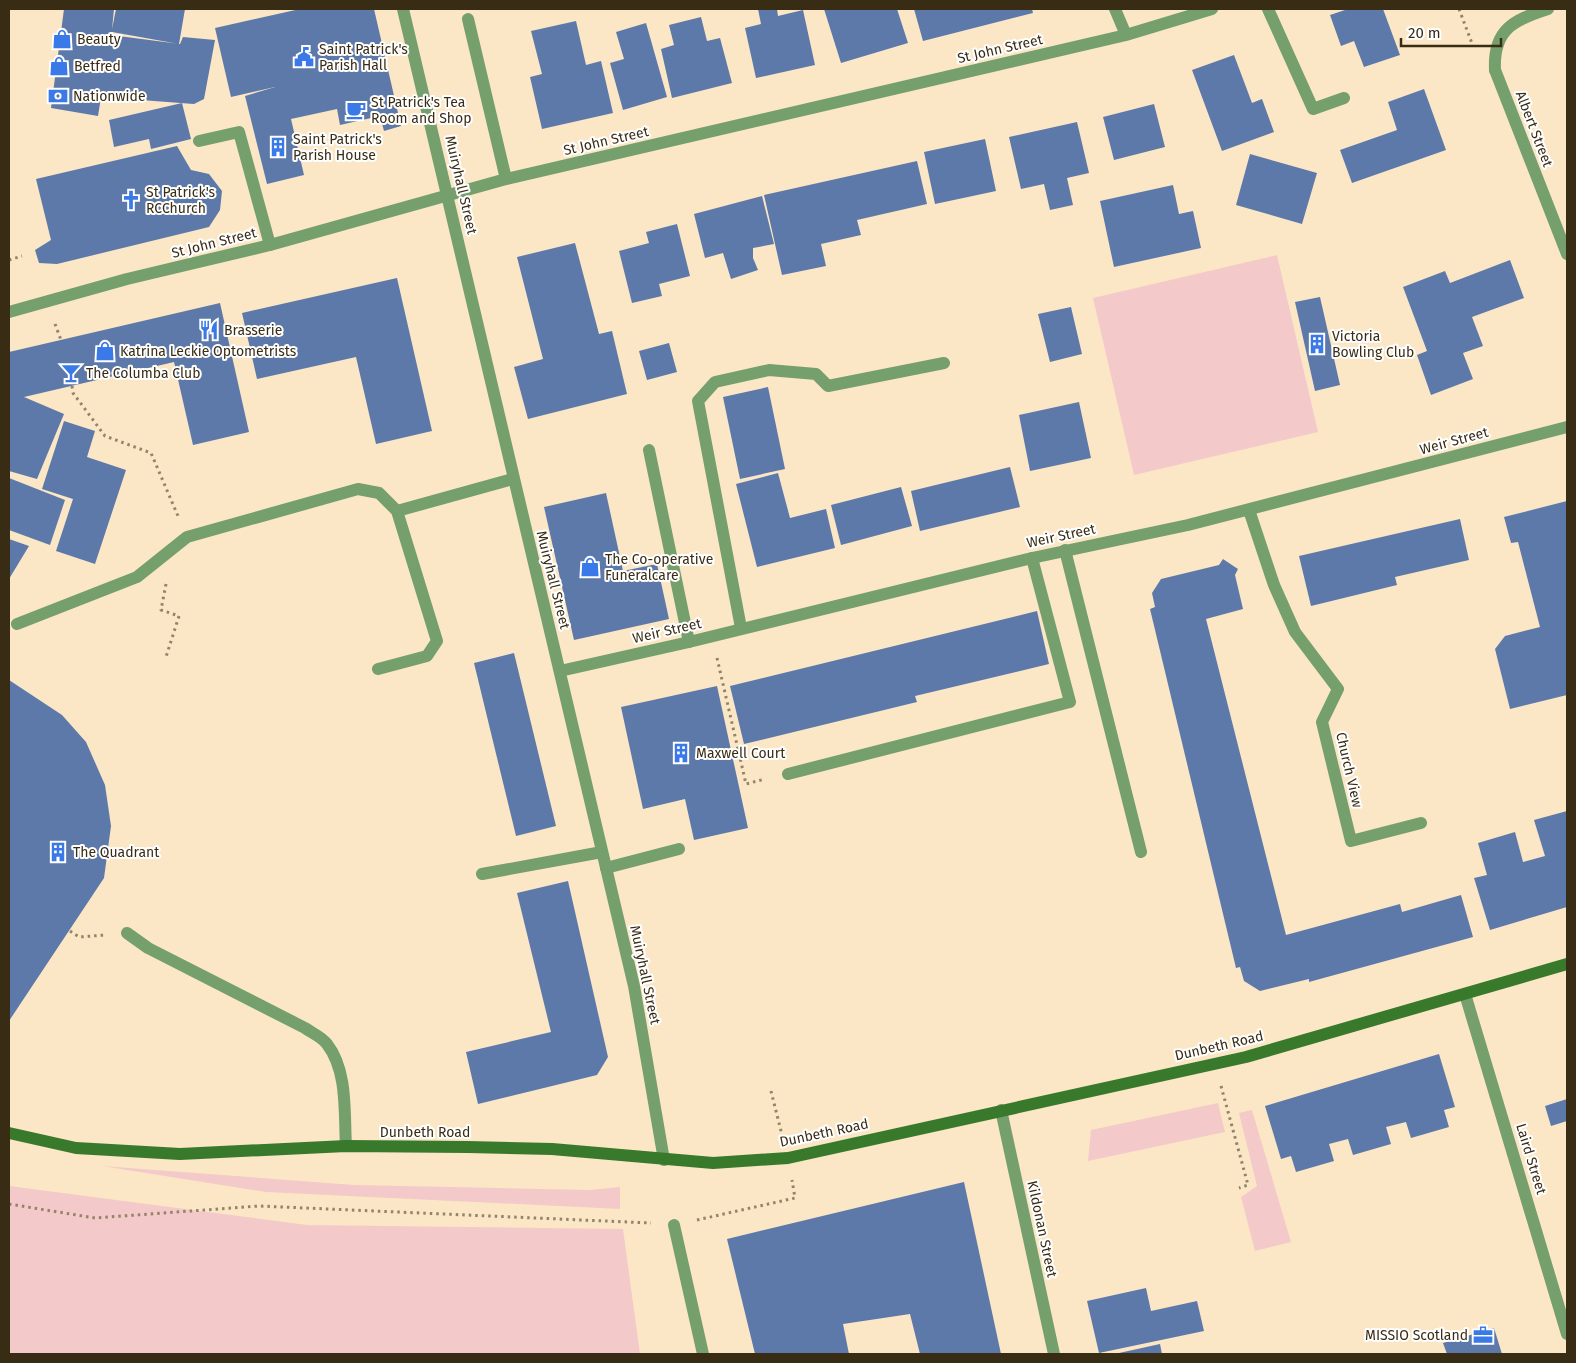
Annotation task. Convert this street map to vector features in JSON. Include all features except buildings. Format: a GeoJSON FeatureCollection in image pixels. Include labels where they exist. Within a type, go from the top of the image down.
{"type":"FeatureCollection","features":[{"type":"Feature","properties":{"kind":"main road","name":"Dunbeth Road"},"geometry":{"type":"LineString","coordinates":[[9,1134],[76,1148],[180,1154],[346,1146],[552,1149],[713,1163],[788,1158],[1246,1056],[1567,964]]}},
{"type":"Feature","properties":{"kind":"street","name":"Muiryhall Street"},"geometry":{"type":"LineString","coordinates":[[403,9],[634,986],[664,1160]]}},
{"type":"Feature","properties":{"kind":"street"},"geometry":{"type":"LineString","coordinates":[[1115,9],[1126,35]]}},
{"type":"Feature","properties":{"kind":"street","name":"St John Street"},"geometry":{"type":"LineString","coordinates":[[9,312],[127,279],[270,244],[506,179],[1126,35],[1212,9]]}},
{"type":"Feature","properties":{"kind":"street"},"geometry":{"type":"LineString","coordinates":[[1268,9],[1313,109],[1344,98]]}},
{"type":"Feature","properties":{"kind":"street","name":"Albert Street"},"geometry":{"type":"LineString","coordinates":[[1548,9],[1521,17],[1507,28],[1498,40],[1494,54],[1495,70],[1567,254]]}},
{"type":"Feature","properties":{"kind":"street"},"geometry":{"type":"LineString","coordinates":[[468,19],[506,179]]}},
{"type":"Feature","properties":{"kind":"street"},"geometry":{"type":"LineString","coordinates":[[199,141],[239,132],[270,244]]}},
{"type":"Feature","properties":{"kind":"street"},"geometry":{"type":"LineString","coordinates":[[741,628],[698,401],[715,382],[769,370],[816,374],[828,386],[944,363]]}},
{"type":"Feature","properties":{"kind":"street","name":"Weir Street"},"geometry":{"type":"LineString","coordinates":[[560,671],[689,642],[1065,550],[1188,525],[1567,427]]}},
{"type":"Feature","properties":{"kind":"street"},"geometry":{"type":"LineString","coordinates":[[649,450],[689,642]]}},
{"type":"Feature","properties":{"kind":"street"},"geometry":{"type":"LineString","coordinates":[[397,511],[513,479]]}},
{"type":"Feature","properties":{"kind":"street"},"geometry":{"type":"LineString","coordinates":[[17,624],[137,577],[187,537],[358,489],[379,493],[397,511],[437,641],[428,656],[378,669]]}},
{"type":"Feature","properties":{"kind":"street","name":"Church View"},"geometry":{"type":"LineString","coordinates":[[1249,510],[1274,585],[1295,632],[1338,689],[1322,722],[1350,841],[1421,823]]}},
{"type":"Feature","properties":{"kind":"street"},"geometry":{"type":"LineString","coordinates":[[1065,550],[1141,852]]}},
{"type":"Feature","properties":{"kind":"street"},"geometry":{"type":"LineString","coordinates":[[788,774],[1070,702],[1032,558]]}},
{"type":"Feature","properties":{"kind":"street"},"geometry":{"type":"LineString","coordinates":[[606,868],[679,849]]}},
{"type":"Feature","properties":{"kind":"street"},"geometry":{"type":"LineString","coordinates":[[482,874],[602,852]]}},
{"type":"Feature","properties":{"kind":"street"},"geometry":{"type":"LineString","coordinates":[[127,933],[148,948],[305,1028],[326,1042],[338,1060],[346,1146]]}},
{"type":"Feature","properties":{"kind":"street","name":"Laird Street"},"geometry":{"type":"LineString","coordinates":[[1465,994],[1567,1334]]}},
{"type":"Feature","properties":{"kind":"street","name":"Kildonan Street"},"geometry":{"type":"LineString","coordinates":[[1001,1110],[1054,1354]]}},
{"type":"Feature","properties":{"kind":"street"},"geometry":{"type":"LineString","coordinates":[[674,1225],[703,1354]]}},
{"type":"Feature","properties":{"kind":"path"},"geometry":{"type":"LineString","coordinates":[[9,260],[22,256]]}},
{"type":"Feature","properties":{"kind":"path"},"geometry":{"type":"LineString","coordinates":[[72,386],[73,393],[105,436],[151,453],[187,537]]}},
{"type":"Feature","properties":{"kind":"path"},"geometry":{"type":"LineString","coordinates":[[161,581],[168,585],[161,610],[179,616],[166,656]]}},
{"type":"Feature","properties":{"kind":"path"},"geometry":{"type":"LineString","coordinates":[[711,636],[746,784],[788,774]]}},
{"type":"Feature","properties":{"kind":"path"},"geometry":{"type":"LineString","coordinates":[[70,931],[79,937],[127,933]]}},
{"type":"Feature","properties":{"kind":"path"},"geometry":{"type":"LineString","coordinates":[[1215,1063],[1248,1185],[1239,1188]]}},
{"type":"Feature","properties":{"kind":"path"},"geometry":{"type":"LineString","coordinates":[[9,1204],[95,1218],[259,1206],[596,1219],[674,1225],[795,1198],[788,1158],[771,1091]]}},
{"type":"Feature","properties":{"kind":"shaded area"},"geometry":{"type":"Polygon","coordinates":[[[1277,255],[1318,432],[1134,475],[1093,298],[1277,255]]]}},
{"type":"Feature","properties":{"kind":"shaded area"},"geometry":{"type":"Polygon","coordinates":[[[1218,1103],[1225,1132],[1088,1161],[1091,1130],[1218,1103]]]}},
{"type":"Feature","properties":{"kind":"shaded area"},"geometry":{"type":"Polygon","coordinates":[[[1252,1110],[1291,1242],[1255,1251],[1241,1197],[1257,1186],[1239,1113],[1252,1110]]]}},
{"type":"Feature","properties":{"kind":"shaded area"},"geometry":{"type":"Polygon","coordinates":[[[102,1166],[354,1185],[590,1190],[620,1187],[620,1209],[266,1192],[102,1166]]]}},
{"type":"Feature","properties":{"kind":"shaded area"},"geometry":{"type":"Polygon","coordinates":[[[9,1186],[307,1225],[623,1229],[640,1354],[9,1354],[9,1186]]]}},
{"type":"Feature","properties":{"kind":"place","name":"Beauty"},"geometry":{"type":"Point","coordinates":[62,39]}},
{"type":"Feature","properties":{"kind":"place","name":"Saint Patrick's Parish Hall"},"geometry":{"type":"Point","coordinates":[304,57]}},
{"type":"Feature","properties":{"kind":"place","name":"Betfred"},"geometry":{"type":"Point","coordinates":[59,66]}},
{"type":"Feature","properties":{"kind":"place","name":"Nationwide"},"geometry":{"type":"Point","coordinates":[58,96]}},
{"type":"Feature","properties":{"kind":"place","name":"St Patrick's Tea Room and Shop"},"geometry":{"type":"Point","coordinates":[356,110]}},
{"type":"Feature","properties":{"kind":"place","name":"Saint Patrick's Parish House"},"geometry":{"type":"Point","coordinates":[278,147]}},
{"type":"Feature","properties":{"kind":"place","name":"St Patrick's RCChurch"},"geometry":{"type":"Point","coordinates":[131,200]}},
{"type":"Feature","properties":{"kind":"place","name":"Brasserie"},"geometry":{"type":"Point","coordinates":[209,330]}},
{"type":"Feature","properties":{"kind":"place","name":"Victoria Bowling Club"},"geometry":{"type":"Point","coordinates":[1317,344]}},
{"type":"Feature","properties":{"kind":"place","name":"Katrina Leckie Optometrists"},"geometry":{"type":"Point","coordinates":[105,351]}},
{"type":"Feature","properties":{"kind":"place","name":"The Columba Club"},"geometry":{"type":"Point","coordinates":[71,373]}},
{"type":"Feature","properties":{"kind":"place","name":"The Co-operative Funeralcare"},"geometry":{"type":"Point","coordinates":[590,567]}},
{"type":"Feature","properties":{"kind":"place","name":"Maxwell Court"},"geometry":{"type":"Point","coordinates":[681,753]}},
{"type":"Feature","properties":{"kind":"place","name":"The Quadrant"},"geometry":{"type":"Point","coordinates":[58,852]}},
{"type":"Feature","properties":{"kind":"place","name":"MISSIO Scotland"},"geometry":{"type":"Point","coordinates":[1483,1335]}}]}
